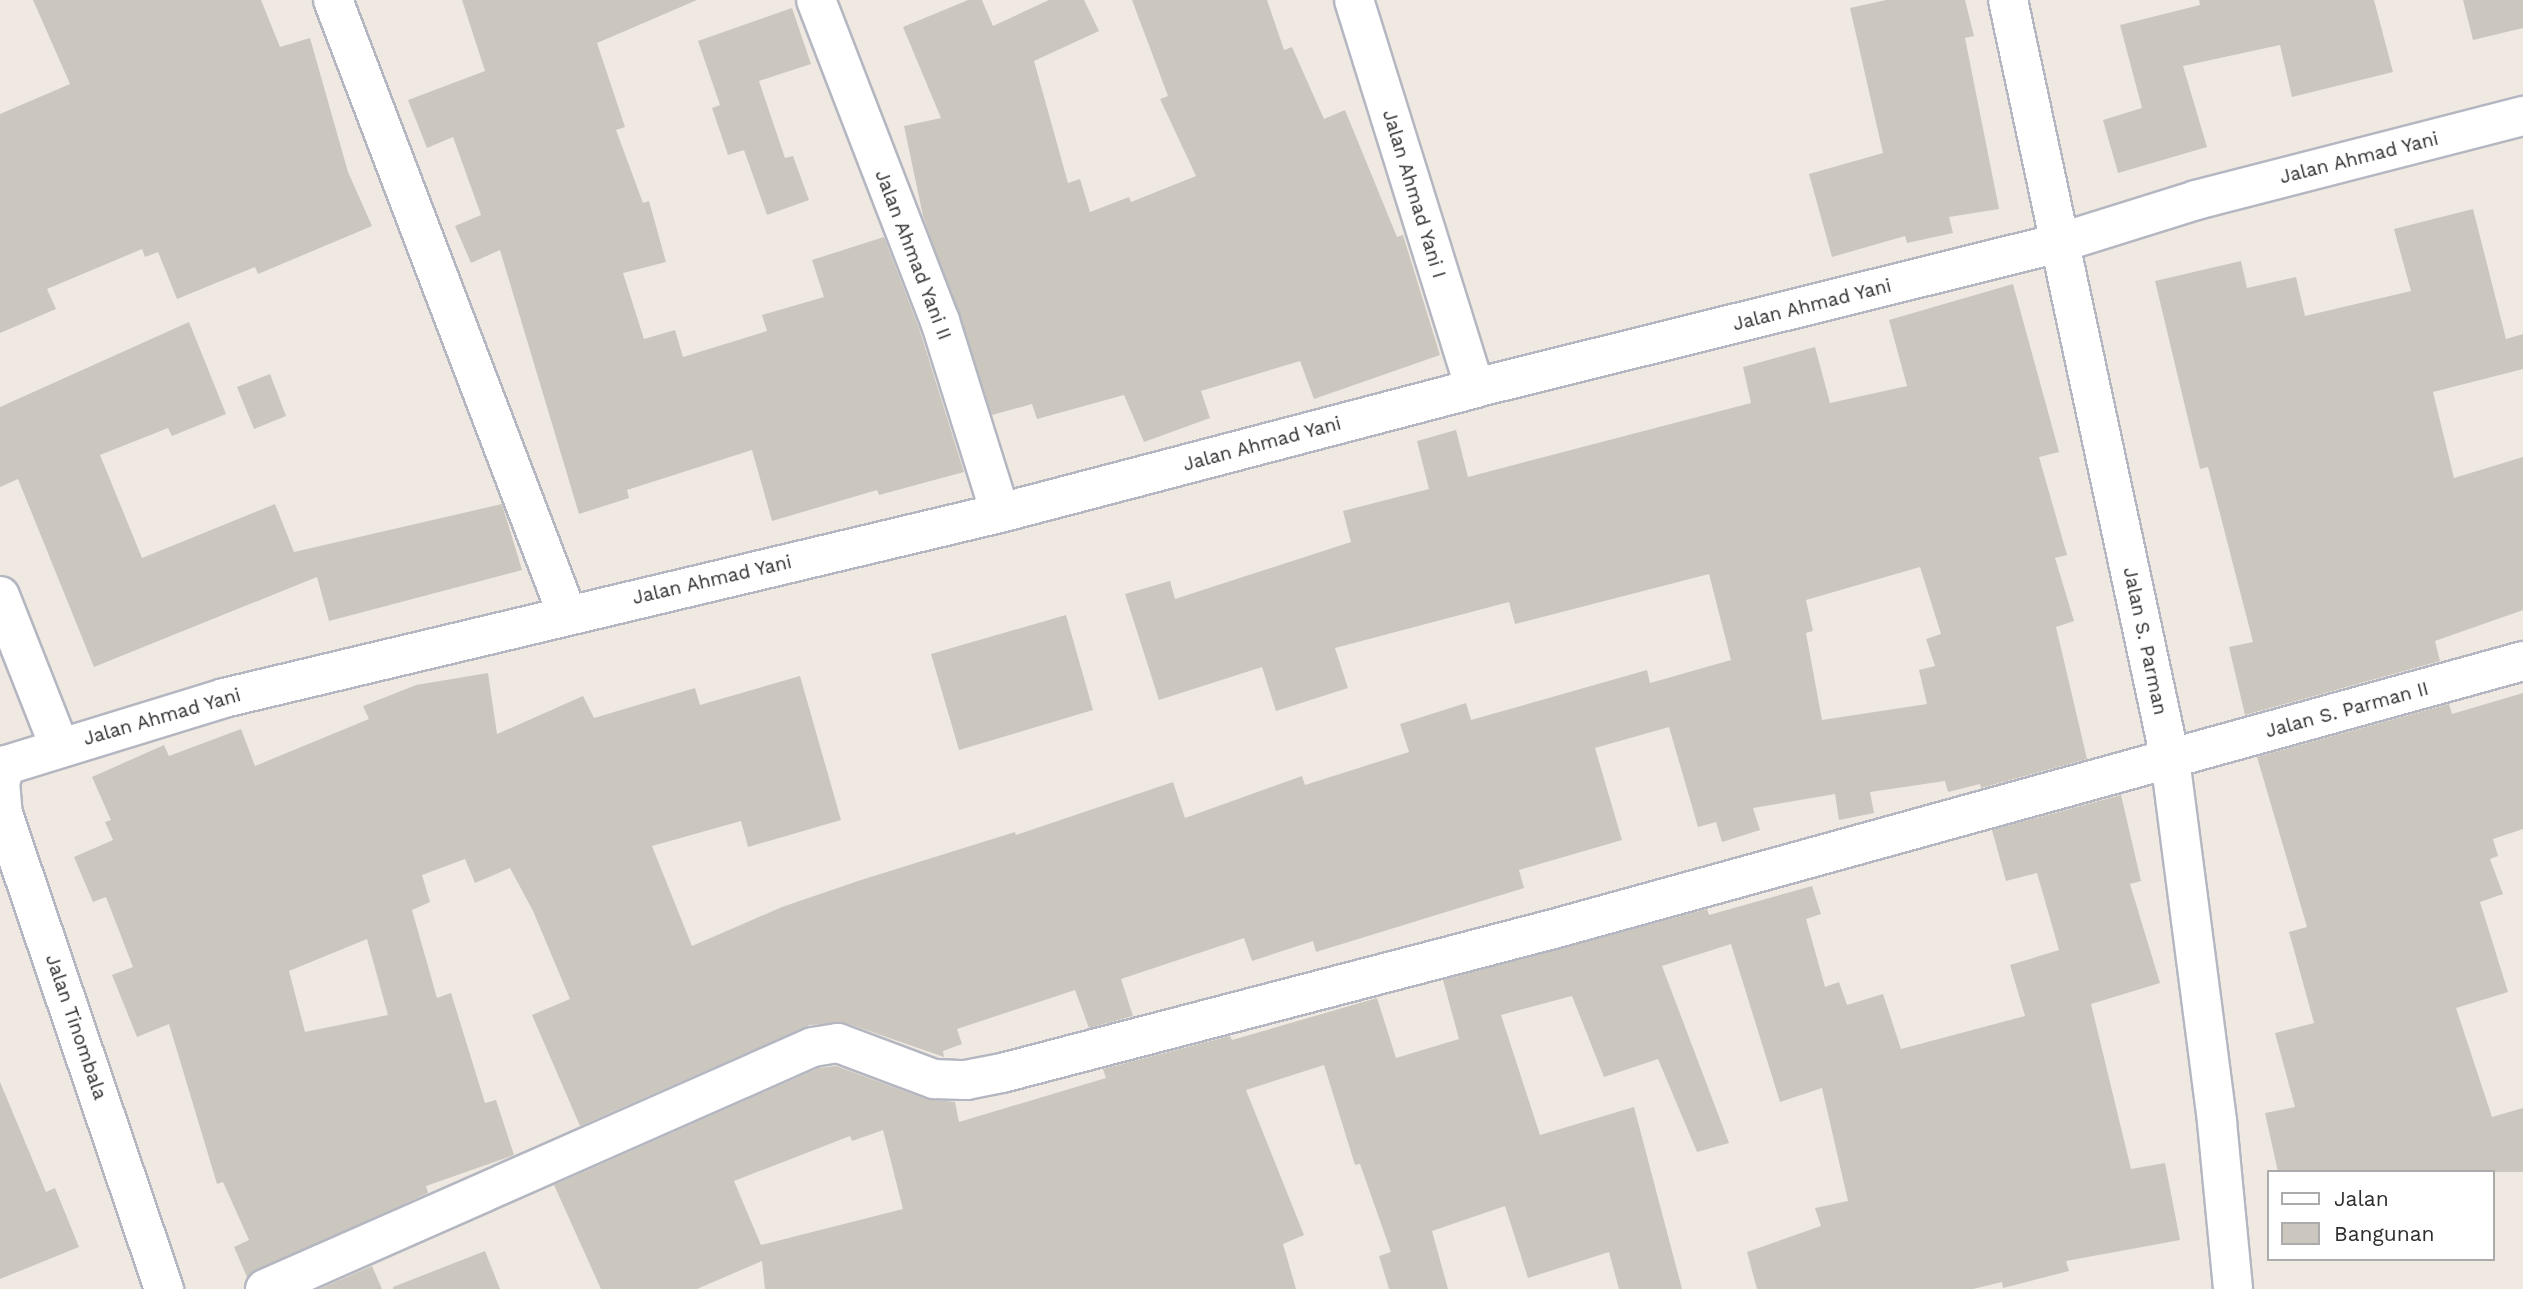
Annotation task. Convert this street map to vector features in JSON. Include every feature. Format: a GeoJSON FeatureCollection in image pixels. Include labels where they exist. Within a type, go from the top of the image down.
{"type":"FeatureCollection","features":[{"type":"Feature","properties":{"kind":"street"},"geometry":{"type":"LineString","coordinates":[[333,0],[567,614]]}},
{"type":"Feature","properties":{"kind":"street","name":"Jalan Ahmad Yani II"},"geometry":{"type":"LineString","coordinates":[[816,0],[940,321],[1000,513]]}},
{"type":"Feature","properties":{"kind":"street","name":"Jalan Ahmad Yani I"},"geometry":{"type":"LineString","coordinates":[[1354,0],[1475,388]]}},
{"type":"Feature","properties":{"kind":"street","name":"Jalan S. Parman"},"geometry":{"type":"LineString","coordinates":[[2008,0],[2170,759],[2217,1122],[2233,1289]]}},
{"type":"Feature","properties":{"kind":"street","name":"Jalan Ahmad Yani"},"geometry":{"type":"LineString","coordinates":[[3,766],[59,746],[224,698],[567,614],[1000,513],[1475,388],[2059,243],[2196,200],[2523,116]]}},
{"type":"Feature","properties":{"kind":"street"},"geometry":{"type":"LineString","coordinates":[[0,596],[59,746]]}},
{"type":"Feature","properties":{"kind":"street","name":"Jalan S. Parman II"},"geometry":{"type":"LineString","coordinates":[[265,1289],[813,1047],[838,1044],[934,1079],[966,1080],[1002,1073],[1557,928],[2523,661]]}},
{"type":"Feature","properties":{"kind":"street","name":"Jalan Tinombala"},"geometry":{"type":"LineString","coordinates":[[3,766],[0,782],[3,814],[164,1289]]}},
{"type":"Feature","properties":{"kind":"building"},"geometry":{"type":"Polygon","coordinates":[[[33,0],[261,0],[280,47],[310,38],[348,172],[372,226],[258,274],[255,267],[177,299],[158,252],[145,257],[142,249],[47,289],[56,309],[0,333],[0,114],[70,84],[33,0]]]}},
{"type":"Feature","properties":{"kind":"building"},"geometry":{"type":"Polygon","coordinates":[[[462,0],[697,0],[597,43],[625,127],[616,130],[643,203],[649,201],[666,262],[623,273],[644,339],[675,330],[683,357],[767,331],[762,315],[824,297],[812,260],[884,237],[919,328],[964,472],[879,495],[877,490],[772,521],[752,450],[627,490],[629,498],[579,514],[500,250],[471,263],[455,226],[481,215],[453,137],[427,148],[408,100],[485,71],[462,0]]]}},
{"type":"Feature","properties":{"kind":"building"},"geometry":{"type":"Polygon","coordinates":[[[968,0],[982,0],[993,26],[1049,0],[1084,0],[1099,31],[1034,61],[1068,183],[1080,179],[1090,212],[1129,197],[1131,202],[1196,176],[1160,99],[1168,96],[1132,0],[1267,0],[1284,50],[1292,47],[1324,119],[1345,110],[1397,237],[1403,235],[1440,355],[1314,399],[1300,361],[1201,391],[1210,418],[1144,442],[1124,395],[1037,419],[1032,404],[992,415],[923,216],[904,126],[941,118],[903,27],[968,0]]]}},
{"type":"Feature","properties":{"kind":"building"},"geometry":{"type":"Polygon","coordinates":[[[1886,0],[1965,0],[1974,36],[1965,38],[1999,209],[1949,217],[1953,233],[1907,243],[1905,236],[1832,257],[1809,174],[1883,153],[1850,8],[1886,0]]]}},
{"type":"Feature","properties":{"kind":"building"},"geometry":{"type":"Polygon","coordinates":[[[2199,0],[2374,0],[2393,72],[2292,97],[2280,45],[2183,66],[2207,147],[2118,173],[2103,120],[2142,108],[2120,25],[2200,5],[2199,0]]]}},
{"type":"Feature","properties":{"kind":"building"},"geometry":{"type":"Polygon","coordinates":[[[2463,0],[2523,0],[2523,28],[2473,40],[2463,0]]]}},
{"type":"Feature","properties":{"kind":"building"},"geometry":{"type":"Polygon","coordinates":[[[792,8],[811,64],[759,81],[785,158],[793,156],[809,200],[767,215],[744,150],[728,155],[712,108],[720,105],[698,41],[792,8]]]}},
{"type":"Feature","properties":{"kind":"building"},"geometry":{"type":"Polygon","coordinates":[[[2473,209],[2506,339],[2523,334],[2523,369],[2433,392],[2454,478],[2523,457],[2523,610],[2435,641],[2440,661],[2245,715],[2229,647],[2253,642],[2208,467],[2200,469],[2155,281],[2241,261],[2247,288],[2296,277],[2305,316],[2411,291],[2394,229],[2473,209]]]}},
{"type":"Feature","properties":{"kind":"building"},"geometry":{"type":"Polygon","coordinates":[[[2013,284],[2059,452],[2039,457],[2067,555],[2055,558],[2074,621],[2056,627],[2087,759],[1981,788],[1980,784],[1948,792],[1945,781],[1870,792],[1874,813],[1839,820],[1835,794],[1753,808],[1760,830],[1722,842],[1716,822],[1698,827],[1669,727],[1595,748],[1622,840],[1519,870],[1524,888],[1316,952],[1313,941],[1252,961],[1244,938],[1121,979],[1133,1016],[1089,1028],[1075,990],[957,1029],[962,1044],[943,1051],[944,1057],[846,1023],[810,1025],[580,1126],[532,1015],[570,999],[533,911],[510,868],[475,883],[465,859],[422,875],[430,902],[412,910],[437,998],[451,993],[485,1103],[496,1100],[514,1155],[426,1186],[428,1193],[247,1277],[234,1247],[249,1240],[223,1182],[217,1184],[169,1024],[137,1037],[112,975],[133,967],[106,897],[93,902],[74,857],[113,840],[105,822],[111,820],[92,777],[164,745],[169,756],[241,729],[255,766],[369,719],[363,706],[416,685],[488,673],[497,734],[583,696],[594,718],[695,688],[700,705],[800,676],[841,820],[748,847],[741,821],[652,846],[692,946],[782,907],[861,880],[1015,832],[1016,835],[1173,782],[1185,818],[1302,776],[1305,785],[1409,752],[1400,724],[1466,703],[1471,720],[1647,670],[1650,683],[1731,660],[1709,574],[1515,624],[1509,602],[1335,648],[1348,688],[1276,711],[1262,667],[1159,700],[1125,594],[1170,581],[1175,599],[1351,542],[1343,511],[1429,489],[1417,441],[1456,430],[1468,477],[1751,403],[1743,367],[1815,347],[1830,403],[1907,386],[1889,320],[2013,284]],[[1920,567],[1806,600],[1813,631],[1806,633],[1822,720],[1927,704],[1919,670],[1935,666],[1926,639],[1941,634],[1920,567]],[[367,939],[289,971],[305,1032],[388,1015],[367,939]]]}},
{"type":"Feature","properties":{"kind":"building"},"geometry":{"type":"Polygon","coordinates":[[[189,322],[226,414],[172,436],[168,428],[100,455],[142,558],[275,504],[294,552],[502,504],[522,570],[329,621],[317,577],[94,667],[18,479],[0,487],[0,407],[189,322]]]}},
{"type":"Feature","properties":{"kind":"building"},"geometry":{"type":"Polygon","coordinates":[[[270,374],[286,416],[254,429],[237,387],[270,374]]]}},
{"type":"Feature","properties":{"kind":"building"},"geometry":{"type":"Polygon","coordinates":[[[1066,615],[1093,710],[959,750],[931,654],[1066,615]]]}},
{"type":"Feature","properties":{"kind":"building"},"geometry":{"type":"Polygon","coordinates":[[[2523,693],[2523,829],[2493,839],[2498,856],[2490,859],[2503,894],[2480,902],[2508,992],[2456,1008],[2492,1117],[2523,1108],[2523,1172],[2278,1170],[2265,1113],[2295,1107],[2275,1033],[2314,1023],[2289,932],[2307,927],[2257,757],[2449,704],[2452,714],[2523,693]]]}},
{"type":"Feature","properties":{"kind":"building"},"geometry":{"type":"Polygon","coordinates":[[[2121,795],[2141,881],[2130,884],[2160,983],[2091,1004],[2131,1169],[2165,1163],[2180,1240],[2066,1261],[2069,1271],[2003,1288],[2002,1282],[1973,1289],[1757,1289],[1747,1252],[1821,1226],[1815,1208],[1848,1201],[1822,1088],[1780,1102],[1731,944],[1662,966],[1729,1143],[1697,1152],[1658,1059],[1604,1077],[1572,996],[1501,1015],[1540,1135],[1634,1107],[1682,1289],[1619,1289],[1609,1252],[1528,1278],[1505,1206],[1432,1231],[1448,1289],[1389,1289],[1379,1256],[1391,1252],[1360,1164],[1355,1165],[1324,1065],[1246,1090],[1304,1235],[1283,1244],[1296,1289],[765,1289],[762,1261],[697,1289],[601,1289],[554,1185],[819,1068],[836,1066],[926,1099],[955,1102],[959,1122],[1106,1078],[1103,1069],[1230,1036],[1232,1040],[1377,998],[1396,1058],[1459,1039],[1443,980],[1707,909],[1709,915],[1812,886],[1821,914],[1806,919],[1825,987],[1839,982],[1847,1005],[1883,994],[1901,1049],[2025,1016],[2010,965],[2059,950],[2037,873],[2006,881],[1992,830],[2121,795]],[[883,1130],[852,1141],[850,1136],[734,1181],[761,1245],[903,1209],[883,1130]]]}},
{"type":"Feature","properties":{"kind":"building"},"geometry":{"type":"Polygon","coordinates":[[[0,1082],[46,1192],[55,1188],[79,1247],[0,1279],[0,1082]]]}},
{"type":"Feature","properties":{"kind":"building"},"geometry":{"type":"Polygon","coordinates":[[[485,1251],[500,1289],[393,1289],[393,1287],[485,1251]]]}},
{"type":"Feature","properties":{"kind":"building"},"geometry":{"type":"Polygon","coordinates":[[[372,1266],[382,1289],[319,1289],[372,1266]]]}}]}
